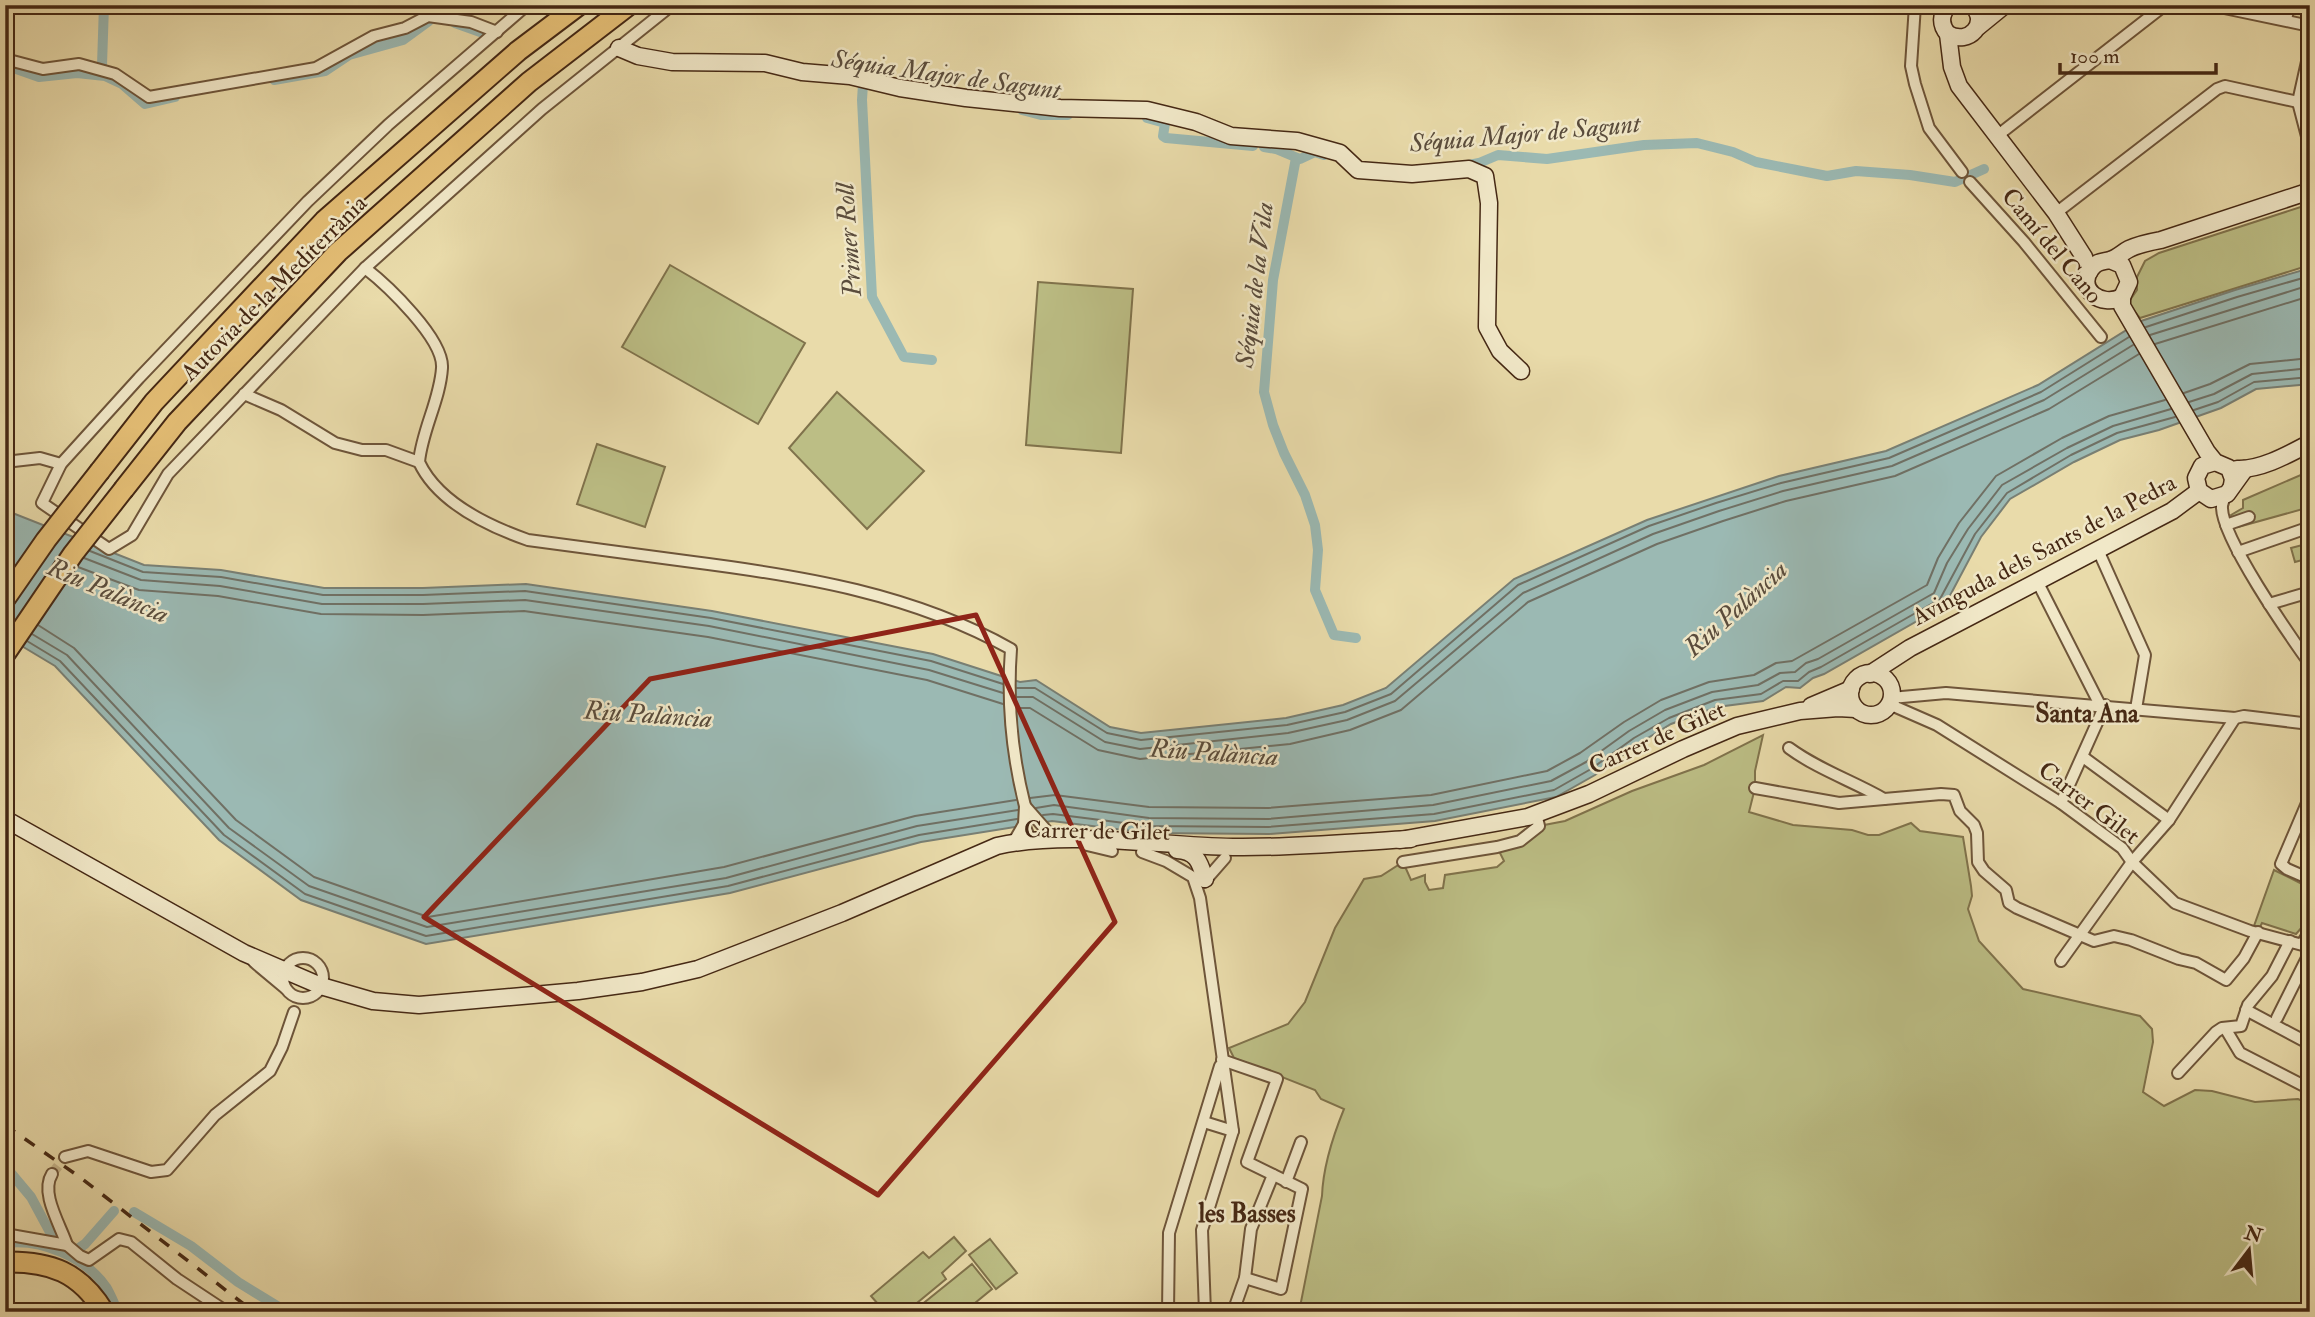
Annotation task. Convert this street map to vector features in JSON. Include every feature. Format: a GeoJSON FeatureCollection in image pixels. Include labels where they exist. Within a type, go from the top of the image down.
{"type":"FeatureCollection","features":[{"type":"Feature","properties":{"kind":"highway","name":"Autovia de la Mediterrània"},"geometry":{"type":"LineString","coordinates":[[5,599],[46,540],[154,402],[324,221],[518,51],[579,5]]}},
{"type":"Feature","properties":{"kind":"highway","name":"Autovia de la Mediterrània"},"geometry":{"type":"LineString","coordinates":[[5,654],[73,554],[177,422],[338,252],[529,82],[629,5]]}},
{"type":"Feature","properties":{"kind":"highway"},"geometry":{"type":"LineString","coordinates":[[5,1262],[50,1266],[68,1273],[83,1284],[104,1312]]}},
{"type":"Feature","properties":{"kind":"street"},"geometry":{"type":"LineString","coordinates":[[527,5],[388,125],[308,201],[61,464],[41,503],[109,549],[132,534],[169,474],[365,268],[542,109],[672,5]]}},
{"type":"Feature","properties":{"kind":"street"},"geometry":{"type":"LineString","coordinates":[[1915,5],[1911,66],[1915,84],[1929,128],[1962,172]]}},
{"type":"Feature","properties":{"kind":"street"},"geometry":{"type":"LineString","coordinates":[[1949,5],[1941,18],[1942,24],[1955,36],[1971,35],[2003,7]]}},
{"type":"Feature","properties":{"kind":"street"},"geometry":{"type":"LineString","coordinates":[[1997,136],[2165,5]]}},
{"type":"Feature","properties":{"kind":"street"},"geometry":{"type":"LineString","coordinates":[[2210,5],[2310,26]]}},
{"type":"Feature","properties":{"kind":"street"},"geometry":{"type":"LineString","coordinates":[[2286,20],[2289,5]]}},
{"type":"Feature","properties":{"kind":"street"},"geometry":{"type":"LineString","coordinates":[[1974,7],[1979,21],[1978,27]]}},
{"type":"Feature","properties":{"kind":"street"},"geometry":{"type":"LineString","coordinates":[[1974,7],[1982,12],[2003,7]]}},
{"type":"Feature","properties":{"kind":"street"},"geometry":{"type":"LineString","coordinates":[[5,59],[43,69],[79,64],[115,74],[149,97],[316,68],[374,36],[405,28],[428,16],[471,22],[497,32]]}},
{"type":"Feature","properties":{"kind":"street"},"geometry":{"type":"LineString","coordinates":[[1955,36],[1951,55],[1954,76],[1959,86],[2096,263]]}},
{"type":"Feature","properties":{"kind":"street"},"geometry":{"type":"LineString","coordinates":[[619,48],[638,56],[672,62],[765,63],[802,72],[850,76],[900,88],[966,98],[1060,108],[1147,110],[1196,122],[1231,136],[1297,141],[1340,153],[1358,170],[1412,174],[1469,169],[1485,176],[1489,203],[1487,327],[1500,351],[1521,371]]}},
{"type":"Feature","properties":{"kind":"street"},"geometry":{"type":"LineString","coordinates":[[2310,48],[2298,102],[2310,148]]}},
{"type":"Feature","properties":{"kind":"street"},"geometry":{"type":"LineString","coordinates":[[2056,213],[2217,89],[2225,86],[2298,102]]}},
{"type":"Feature","properties":{"kind":"street","name":"Camí del Cano"},"geometry":{"type":"LineString","coordinates":[[1970,183],[2024,242],[2101,337]]}},
{"type":"Feature","properties":{"kind":"street"},"geometry":{"type":"LineString","coordinates":[[2310,191],[2161,240],[2143,243],[2096,263],[2087,282],[2090,292],[2097,299],[2114,299],[2122,306],[2207,452],[2233,479],[2226,496],[2226,524],[2238,552],[2269,604],[2310,664]]}},
{"type":"Feature","properties":{"kind":"street"},"geometry":{"type":"LineString","coordinates":[[2126,271],[2139,254],[2161,240]]}},
{"type":"Feature","properties":{"kind":"street"},"geometry":{"type":"LineString","coordinates":[[2096,263],[2117,262],[2126,271],[2129,282],[2114,299]]}},
{"type":"Feature","properties":{"kind":"street"},"geometry":{"type":"LineString","coordinates":[[365,268],[389,287],[428,335],[442,358],[442,370],[419,462],[425,474],[449,499],[495,529],[528,540],[824,582],[887,597],[938,614],[1011,649],[1009,677],[1015,764],[1026,806],[1024,824],[1013,842]]}},
{"type":"Feature","properties":{"kind":"street"},"geometry":{"type":"LineString","coordinates":[[244,394],[281,411],[335,443],[362,450],[386,450],[419,462]]}},
{"type":"Feature","properties":{"kind":"street"},"geometry":{"type":"LineString","coordinates":[[2226,496],[2217,499],[2203,494],[2196,478],[2223,466],[2310,443]]}},
{"type":"Feature","properties":{"kind":"street"},"geometry":{"type":"LineString","coordinates":[[5,462],[40,458],[61,464]]}},
{"type":"Feature","properties":{"kind":"street","name":"Avinguda dels Sants de la Pedra"},"geometry":{"type":"LineString","coordinates":[[1870,674],[1910,648],[2203,494]]}},
{"type":"Feature","properties":{"kind":"street"},"geometry":{"type":"LineString","coordinates":[[2226,524],[2249,517]]}},
{"type":"Feature","properties":{"kind":"street"},"geometry":{"type":"LineString","coordinates":[[2238,552],[2310,527]]}},
{"type":"Feature","properties":{"kind":"street"},"geometry":{"type":"LineString","coordinates":[[2098,550],[2145,655],[2136,709]]}},
{"type":"Feature","properties":{"kind":"street"},"geometry":{"type":"LineString","coordinates":[[2037,581],[2103,705],[2083,757],[2061,803]]}},
{"type":"Feature","properties":{"kind":"street"},"geometry":{"type":"LineString","coordinates":[[2269,604],[2310,592]]}},
{"type":"Feature","properties":{"kind":"street"},"geometry":{"type":"LineString","coordinates":[[1890,697],[1882,677],[1870,674],[1858,678],[1851,689],[1851,701],[1856,709],[1869,715],[1876,714],[1890,697],[1899,665],[1910,648]]}},
{"type":"Feature","properties":{"kind":"street","name":"Carrer de Gilet"},"geometry":{"type":"LineString","coordinates":[[1800,711],[1851,689]]}},
{"type":"Feature","properties":{"kind":"street"},"geometry":{"type":"LineString","coordinates":[[1890,697],[1946,693],[2235,718],[2244,716],[2310,724]]}},
{"type":"Feature","properties":{"kind":"street","name":"Carrer Gilet"},"geometry":{"type":"LineString","coordinates":[[1890,697],[2061,803],[2122,848],[2132,862],[2175,903],[2307,948]]}},
{"type":"Feature","properties":{"kind":"street","name":"Carrer de Gilet"},"geometry":{"type":"LineString","coordinates":[[952,867],[997,846],[1030,840],[1127,842],[1229,852],[1410,839],[1536,814],[1588,794],[1737,726],[1800,711],[1856,709]]}},
{"type":"Feature","properties":{"kind":"street"},"geometry":{"type":"LineString","coordinates":[[2061,961],[2132,862],[2169,820],[2235,718]]}},
{"type":"Feature","properties":{"kind":"street"},"geometry":{"type":"LineString","coordinates":[[1788,748],[1820,769],[1884,799]]}},
{"type":"Feature","properties":{"kind":"street"},"geometry":{"type":"LineString","coordinates":[[2083,757],[2169,820]]}},
{"type":"Feature","properties":{"kind":"street"},"geometry":{"type":"LineString","coordinates":[[1755,788],[1839,803],[1954,795],[1960,811],[1974,824],[1978,862],[1984,872],[2006,890],[2009,902],[2017,908],[2094,941],[2114,936],[2131,940],[2196,963],[2226,979],[2244,958],[2258,932]]}},
{"type":"Feature","properties":{"kind":"street"},"geometry":{"type":"LineString","coordinates":[[2310,796],[2281,864],[2310,879]]}},
{"type":"Feature","properties":{"kind":"street"},"geometry":{"type":"LineString","coordinates":[[1026,806],[1054,839]]}},
{"type":"Feature","properties":{"kind":"street"},"geometry":{"type":"LineString","coordinates":[[1403,862],[1520,841],[1539,826],[1536,814]]}},
{"type":"Feature","properties":{"kind":"street"},"geometry":{"type":"LineString","coordinates":[[5,820],[244,953],[303,998]]}},
{"type":"Feature","properties":{"kind":"street"},"geometry":{"type":"LineString","coordinates":[[996,856],[1010,848],[1024,846],[1036,831],[1038,820]]}},
{"type":"Feature","properties":{"kind":"street"},"geometry":{"type":"LineString","coordinates":[[1024,824],[1030,840],[1040,844],[1093,845],[1112,851]]}},
{"type":"Feature","properties":{"kind":"street"},"geometry":{"type":"LineString","coordinates":[[1127,842],[1144,848],[1186,850],[1195,856],[1199,878],[1233,1131],[1202,1230],[1207,1311]]}},
{"type":"Feature","properties":{"kind":"street","name":"Carrer de Gilet"},"geometry":{"type":"LineString","coordinates":[[952,867],[996,856],[1054,849],[1195,856]]}},
{"type":"Feature","properties":{"kind":"street"},"geometry":{"type":"LineString","coordinates":[[1195,856],[1208,851],[1229,852]]}},
{"type":"Feature","properties":{"kind":"street"},"geometry":{"type":"LineString","coordinates":[[1142,852],[1199,878]]}},
{"type":"Feature","properties":{"kind":"street"},"geometry":{"type":"LineString","coordinates":[[1199,878],[1229,852]]}},
{"type":"Feature","properties":{"kind":"street"},"geometry":{"type":"LineString","coordinates":[[286,984],[321,986],[373,1001],[419,1005],[578,991],[642,982],[698,969],[952,867]]}},
{"type":"Feature","properties":{"kind":"street"},"geometry":{"type":"LineString","coordinates":[[2277,1018],[2307,948],[2310,931]]}},
{"type":"Feature","properties":{"kind":"street"},"geometry":{"type":"LineString","coordinates":[[2178,1073],[2216,1032],[2241,1026],[2246,1010],[2272,976],[2290,941]]}},
{"type":"Feature","properties":{"kind":"street"},"geometry":{"type":"LineString","coordinates":[[286,984],[294,1013]]}},
{"type":"Feature","properties":{"kind":"street"},"geometry":{"type":"LineString","coordinates":[[65,1157],[88,1151],[150,1172],[167,1170],[215,1115],[270,1071],[303,998],[314,995],[321,986]]}},
{"type":"Feature","properties":{"kind":"street"},"geometry":{"type":"LineString","coordinates":[[2246,1010],[2310,1044]]}},
{"type":"Feature","properties":{"kind":"street"},"geometry":{"type":"LineString","coordinates":[[2225,1028],[2240,1053],[2310,1089]]}},
{"type":"Feature","properties":{"kind":"street"},"geometry":{"type":"LineString","coordinates":[[1222,1060],[1277,1079],[1247,1162],[1302,1189],[1282,1289],[1245,1278]]}},
{"type":"Feature","properties":{"kind":"street"},"geometry":{"type":"LineString","coordinates":[[1168,1312],[1169,1233],[1222,1060]]}},
{"type":"Feature","properties":{"kind":"street"},"geometry":{"type":"LineString","coordinates":[[1204,1122],[1233,1131]]}},
{"type":"Feature","properties":{"kind":"street"},"geometry":{"type":"LineString","coordinates":[[1286,1182],[1301,1142]]}},
{"type":"Feature","properties":{"kind":"street"},"geometry":{"type":"LineString","coordinates":[[52,1174],[47,1182],[47,1193],[67,1245],[79,1256],[89,1260],[119,1239],[131,1242],[177,1279],[227,1312]]}},
{"type":"Feature","properties":{"kind":"street"},"geometry":{"type":"LineString","coordinates":[[1233,1312],[1245,1278],[1251,1229],[1273,1175]]}},
{"type":"Feature","properties":{"kind":"street"},"geometry":{"type":"LineString","coordinates":[[5,1234],[67,1245]]}},
{"type":"Feature","properties":{"kind":"highlighted area"},"geometry":{"type":"Polygon","coordinates":[[[976,615],[1115,922],[878,1195],[424,917],[650,679],[976,615]]]}},
{"type":"Feature","properties":{"kind":"green space"},"geometry":{"type":"Polygon","coordinates":[[[2310,204],[2310,265],[2140,318],[2128,303],[2137,290],[2137,277],[2145,261],[2159,253],[2310,204]]]}},
{"type":"Feature","properties":{"kind":"green space"},"geometry":{"type":"Polygon","coordinates":[[[670,265],[805,343],[758,424],[622,347],[670,265]]]}},
{"type":"Feature","properties":{"kind":"green space"},"geometry":{"type":"Polygon","coordinates":[[[1038,282],[1133,289],[1121,453],[1026,445],[1038,282]]]}},
{"type":"Feature","properties":{"kind":"green space"},"geometry":{"type":"Polygon","coordinates":[[[837,392],[924,471],[867,529],[789,448],[837,392]]]}},
{"type":"Feature","properties":{"kind":"green space"},"geometry":{"type":"Polygon","coordinates":[[[597,444],[665,467],[645,527],[577,504],[597,444]]]}},
{"type":"Feature","properties":{"kind":"green space"},"geometry":{"type":"Polygon","coordinates":[[[2310,471],[2310,507],[2238,527],[2231,515],[2243,508],[2243,500],[2310,471]]]}},
{"type":"Feature","properties":{"kind":"green space"},"geometry":{"type":"Polygon","coordinates":[[[2310,543],[2310,558],[2295,562],[2291,548],[2310,543]]]}},
{"type":"Feature","properties":{"kind":"green space"},"geometry":{"type":"Polygon","coordinates":[[[1763,735],[1749,812],[1793,825],[1852,830],[1868,835],[1879,835],[1911,823],[1920,831],[1963,837],[1972,896],[1968,909],[1979,941],[2023,989],[2140,1016],[2152,1029],[2153,1042],[2143,1092],[2164,1106],[2195,1090],[2212,1091],[2255,1102],[2298,1099],[2310,1104],[2310,1312],[1299,1312],[1326,1163],[1344,1109],[1321,1099],[1315,1090],[1234,1058],[1229,1048],[1288,1024],[1305,1002],[1335,928],[1364,879],[1381,876],[1403,862],[1411,880],[1425,875],[1429,890],[1443,888],[1445,875],[1497,867],[1504,861],[1497,847],[1539,826],[1565,821],[1632,791],[1704,765],[1763,735]]]}},
{"type":"Feature","properties":{"kind":"green space"},"geometry":{"type":"Polygon","coordinates":[[[2274,870],[2310,888],[2310,918],[2296,934],[2262,923],[2260,927],[2254,926],[2274,870]]]}},
{"type":"Feature","properties":{"kind":"green space"},"geometry":{"type":"Polygon","coordinates":[[[954,1237],[966,1251],[942,1273],[946,1279],[906,1312],[885,1312],[871,1296],[923,1252],[929,1258],[954,1237]]]}},
{"type":"Feature","properties":{"kind":"green space"},"geometry":{"type":"Polygon","coordinates":[[[990,1239],[1017,1273],[996,1289],[969,1255],[990,1239]]]}},
{"type":"Feature","properties":{"kind":"green space"},"geometry":{"type":"Polygon","coordinates":[[[972,1264],[992,1289],[964,1312],[924,1312],[920,1306],[972,1264]]]}},
{"type":"Feature","properties":{"kind":"water","name":"Riu Palància"},"geometry":{"type":"Polygon","coordinates":[[[2310,268],[2310,384],[2256,389],[2221,408],[2159,430],[2120,440],[2074,462],[2010,499],[1981,537],[1945,605],[1813,678],[1800,688],[1786,687],[1763,701],[1717,707],[1671,724],[1595,775],[1556,797],[1435,821],[1269,834],[1148,833],[1052,821],[921,842],[730,893],[426,944],[301,900],[219,840],[55,666],[5,636],[5,510],[144,565],[221,570],[324,588],[526,584],[712,611],[933,654],[1020,682],[1036,680],[1110,727],[1141,733],[1286,718],[1343,705],[1386,688],[1514,579],[1647,520],[1779,476],[1886,451],[2038,385],[2141,321],[2310,268]]]}},
{"type":"Feature","properties":{"kind":"waterway"},"geometry":{"type":"LineString","coordinates":[[102,65],[104,5]]}},
{"type":"Feature","properties":{"kind":"waterway","name":"Séquia Major de Sagunt"},"geometry":{"type":"LineString","coordinates":[[274,80],[325,71],[349,55],[403,40],[429,21]]}},
{"type":"Feature","properties":{"kind":"waterway","name":"Séquia Major de Sagunt"},"geometry":{"type":"LineString","coordinates":[[455,23],[483,33]]}},
{"type":"Feature","properties":{"kind":"waterway","name":"Séquia Major de Sagunt"},"geometry":{"type":"LineString","coordinates":[[5,65],[39,77],[77,73],[105,76],[122,84],[145,104],[175,97]]}},
{"type":"Feature","properties":{"kind":"waterway","name":"Primer Roll"},"geometry":{"type":"LineString","coordinates":[[863,84],[872,297],[904,357],[932,360]]}},
{"type":"Feature","properties":{"kind":"waterway","name":"Séquia Major de Sagunt"},"geometry":{"type":"LineString","coordinates":[[1022,110],[1041,115],[1068,115]]}},
{"type":"Feature","properties":{"kind":"waterway","name":"Séquia Major de Sagunt"},"geometry":{"type":"LineString","coordinates":[[1147,118],[1165,123],[1163,136],[1166,138],[1253,146]]}},
{"type":"Feature","properties":{"kind":"waterway","name":"Séquia Major de Sagunt"},"geometry":{"type":"LineString","coordinates":[[1464,166],[1498,155],[1547,159],[1644,145],[1697,143],[1733,152],[1756,162],[1827,176],[1856,171],[1955,182],[1984,169]]}},
{"type":"Feature","properties":{"kind":"waterway","name":"Séquia de la Vila"},"geometry":{"type":"LineString","coordinates":[[1264,147],[1300,159],[1315,152],[1324,155]]}},
{"type":"Feature","properties":{"kind":"waterway","name":"Séquia de la Vila"},"geometry":{"type":"LineString","coordinates":[[1296,158],[1273,280],[1264,392],[1273,425],[1305,495],[1315,525],[1318,550],[1315,590],[1334,635],[1356,638]]}},
{"type":"Feature","properties":{"kind":"waterway"},"geometry":{"type":"LineString","coordinates":[[5,1166],[31,1197],[52,1236]]}},
{"type":"Feature","properties":{"kind":"waterway"},"geometry":{"type":"LineString","coordinates":[[76,1250],[85,1244],[114,1211]]}},
{"type":"Feature","properties":{"kind":"waterway"},"geometry":{"type":"LineString","coordinates":[[134,1212],[191,1246],[238,1282],[287,1312]]}},
{"type":"Feature","properties":{"kind":"waterway"},"geometry":{"type":"LineString","coordinates":[[5,1243],[19,1242],[47,1247],[74,1259],[97,1276],[106,1287],[118,1312]]}},
{"type":"Feature","properties":{"kind":"tunnel"},"geometry":{"type":"LineString","coordinates":[[52,1174],[65,1157]]}},
{"type":"Feature","properties":{"kind":"railway"},"geometry":{"type":"LineString","coordinates":[[5,1125],[81,1178],[254,1312]]}},
{"type":"Feature","properties":{"kind":"district","name":"Santa Ana"},"geometry":{"type":"Point","coordinates":[2087,714]}},
{"type":"Feature","properties":{"kind":"district","name":"les Basses"},"geometry":{"type":"Point","coordinates":[1247,1214]}}]}
